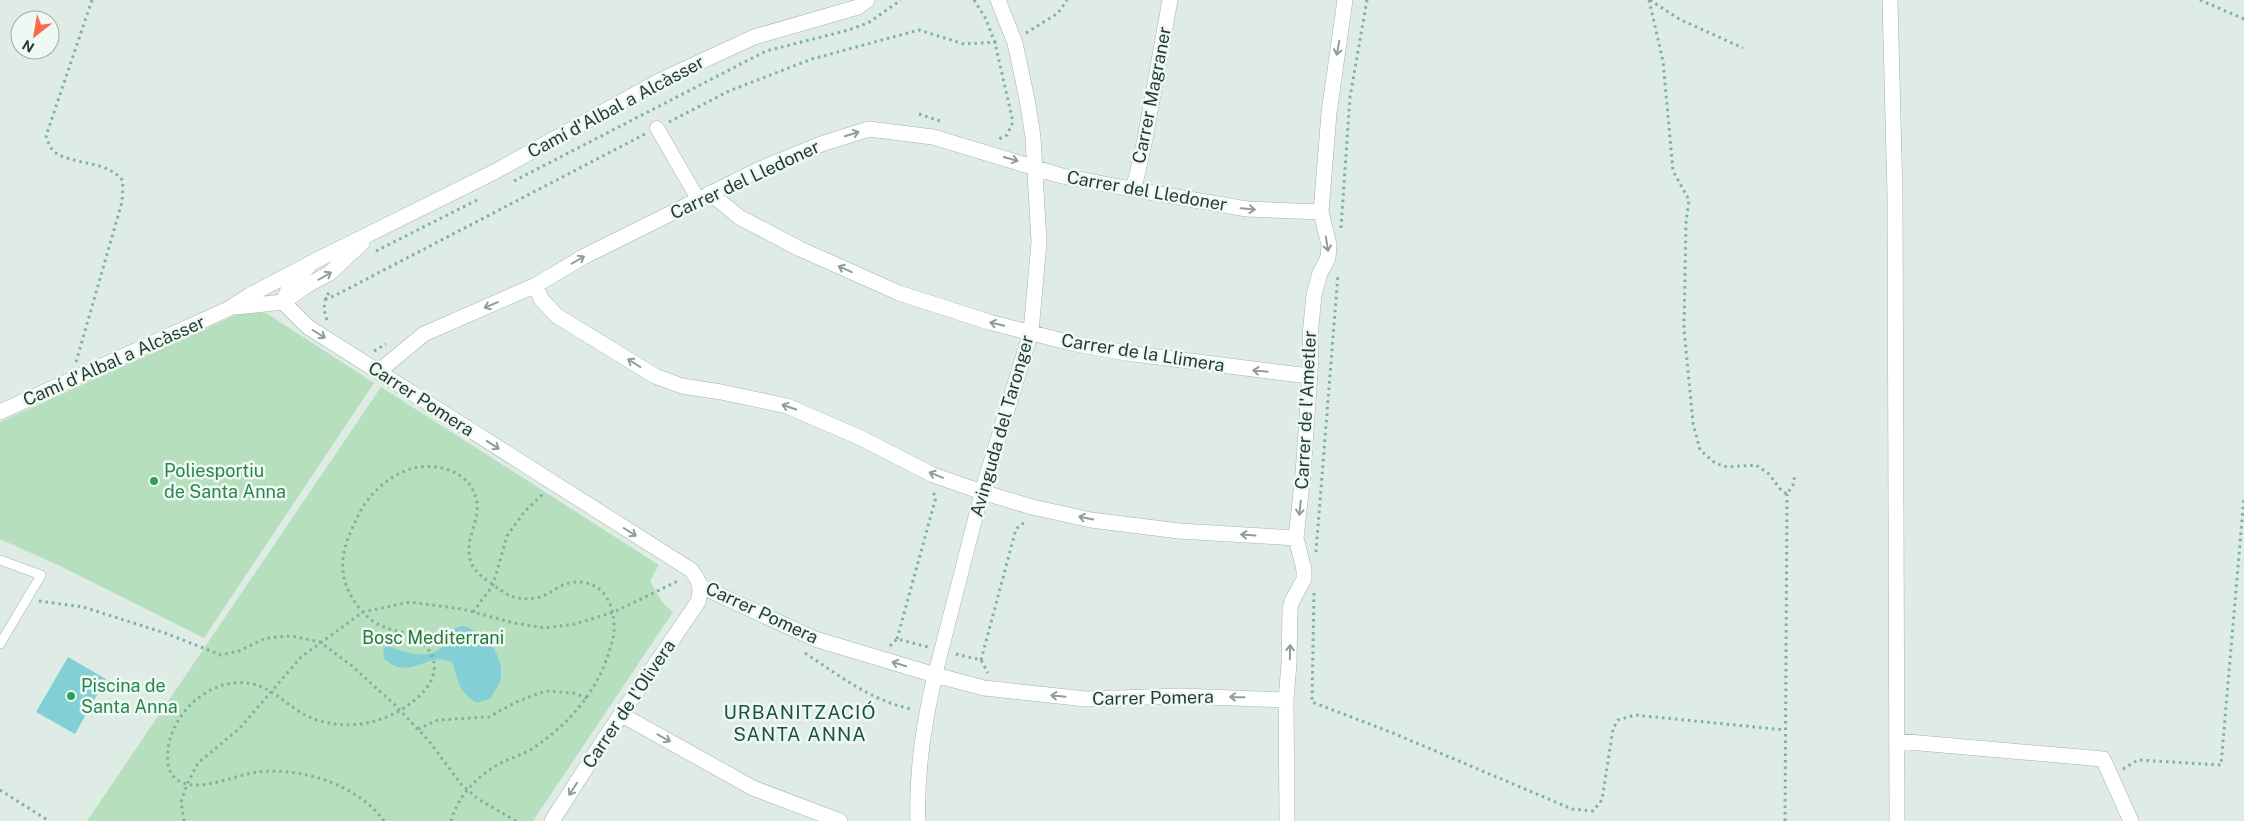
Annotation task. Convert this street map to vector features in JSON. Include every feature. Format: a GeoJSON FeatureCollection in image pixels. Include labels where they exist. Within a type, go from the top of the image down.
{"type":"FeatureCollection","features":[{"type":"Feature","properties":{"kind":"street","name":"Camí d'Albal a Alcàsser"},"geometry":{"type":"LineString","coordinates":[[0,412],[228,309],[315,261],[496,171],[668,77],[754,37],[858,7],[867,0]]}},
{"type":"Feature","properties":{"kind":"street","name":"Avinguda del Taronger"},"geometry":{"type":"LineString","coordinates":[[918,821],[917,798],[926,712],[934,675],[982,492],[1031,332],[1039,242],[1035,166],[1021,38],[998,0]]}},
{"type":"Feature","properties":{"kind":"street","name":"Carrer Magraner"},"geometry":{"type":"LineString","coordinates":[[1131,189],[1136,179],[1145,140],[1170,0]]}},
{"type":"Feature","properties":{"kind":"street","name":"Carrer de l'Ametler"},"geometry":{"type":"LineString","coordinates":[[1287,821],[1286,700],[1290,609],[1292,600],[1304,579],[1304,570],[1296,538],[1303,474],[1311,358],[1310,336],[1314,295],[1320,273],[1328,258],[1329,245],[1321,212],[1329,113],[1345,0]]}},
{"type":"Feature","properties":{"kind":"street"},"geometry":{"type":"LineString","coordinates":[[1890,0],[1895,196],[1897,821]]}},
{"type":"Feature","properties":{"kind":"street"},"geometry":{"type":"LineString","coordinates":[[657,128],[704,196]]}},
{"type":"Feature","properties":{"kind":"street","name":"Carrer del Lledoner"},"geometry":{"type":"LineString","coordinates":[[378,372],[424,334],[536,285],[583,257],[760,168],[824,143],[868,130],[933,137],[1035,166],[1062,176],[1131,189],[1247,209],[1321,212]]}},
{"type":"Feature","properties":{"kind":"street","name":"Carrer de la Llimera"},"geometry":{"type":"LineString","coordinates":[[704,196],[800,249],[899,293],[989,322],[1071,343],[1126,353],[1309,376]]}},
{"type":"Feature","properties":{"kind":"street","name":"Camí d'Albal a Alcàsser"},"geometry":{"type":"LineString","coordinates":[[228,309],[244,305],[283,302],[306,286],[330,273],[372,233]]}},
{"type":"Feature","properties":{"kind":"street"},"geometry":{"type":"LineString","coordinates":[[283,302],[290,285],[315,261]]}},
{"type":"Feature","properties":{"kind":"street"},"geometry":{"type":"LineString","coordinates":[[536,285],[540,299],[557,316],[655,376],[682,386],[787,406],[861,438],[933,475],[982,492],[1032,507],[1091,520],[1179,530],[1296,538]]}},
{"type":"Feature","properties":{"kind":"street","name":"Carrer Pomera"},"geometry":{"type":"LineString","coordinates":[[283,302],[308,327],[691,570],[700,586],[815,638],[934,675],[984,688],[1086,699],[1180,696],[1286,700]]}},
{"type":"Feature","properties":{"kind":"street","name":"Carrer de l'Olivera"},"geometry":{"type":"LineString","coordinates":[[552,821],[698,602],[700,586]]}},
{"type":"Feature","properties":{"kind":"street"},"geometry":{"type":"LineString","coordinates":[[622,715],[753,788],[840,821]]}},
{"type":"Feature","properties":{"kind":"street"},"geometry":{"type":"LineString","coordinates":[[1897,741],[2103,759],[2130,821]]}},
{"type":"Feature","properties":{"kind":"lane"},"geometry":{"type":"LineString","coordinates":[[0,560],[41,575],[0,644]]}},
{"type":"Feature","properties":{"kind":"path"},"geometry":{"type":"LineString","coordinates":[[71,380],[122,202],[123,181],[109,170],[56,153],[49,146],[46,136],[92,0]]}},
{"type":"Feature","properties":{"kind":"path"},"geometry":{"type":"LineString","coordinates":[[509,184],[766,51],[845,31],[868,23],[901,0]]}},
{"type":"Feature","properties":{"kind":"path"},"geometry":{"type":"LineString","coordinates":[[974,0],[986,19],[995,43],[1013,122],[1007,135],[999,140],[994,140]]}},
{"type":"Feature","properties":{"kind":"path"},"geometry":{"type":"LineString","coordinates":[[325,299],[729,91],[812,58],[919,30],[964,44],[995,43],[1021,38],[1058,13],[1068,0]]}},
{"type":"Feature","properties":{"kind":"path"},"geometry":{"type":"LineString","coordinates":[[1341,231],[1350,97],[1367,0]]}},
{"type":"Feature","properties":{"kind":"path"},"geometry":{"type":"LineString","coordinates":[[1650,0],[1679,19],[1743,48]]}},
{"type":"Feature","properties":{"kind":"path"},"geometry":{"type":"LineString","coordinates":[[1650,0],[1663,61],[1673,171],[1689,200],[1686,222],[1684,329],[1693,423],[1700,450],[1715,463],[1727,467],[1756,465],[1768,474],[1780,490],[1787,494]]}},
{"type":"Feature","properties":{"kind":"path"},"geometry":{"type":"LineString","coordinates":[[2200,0],[2244,19]]}},
{"type":"Feature","properties":{"kind":"path"},"geometry":{"type":"LineString","coordinates":[[1021,38],[1022,25]]}},
{"type":"Feature","properties":{"kind":"path"},"geometry":{"type":"LineString","coordinates":[[649,111],[657,128]]}},
{"type":"Feature","properties":{"kind":"path"},"geometry":{"type":"LineString","coordinates":[[919,114],[945,123]]}},
{"type":"Feature","properties":{"kind":"path"},"geometry":{"type":"LineString","coordinates":[[370,256],[376,251],[482,197]]}},
{"type":"Feature","properties":{"kind":"path"},"geometry":{"type":"LineString","coordinates":[[1316,555],[1338,270]]}},
{"type":"Feature","properties":{"kind":"path"},"geometry":{"type":"LineString","coordinates":[[329,326],[324,312],[325,299],[332,288]]}},
{"type":"Feature","properties":{"kind":"path"},"geometry":{"type":"LineString","coordinates":[[365,350],[373,351],[387,343]]}},
{"type":"Feature","properties":{"kind":"path"},"geometry":{"type":"LineString","coordinates":[[384,821],[375,809],[346,789],[306,775],[262,772],[195,785],[180,782],[172,775],[168,762],[170,738],[180,717],[201,694],[231,682],[252,684],[271,691],[305,715],[342,726],[381,720],[400,711],[420,697],[434,678],[433,664],[428,649],[416,637],[382,627],[363,612],[348,590],[343,570],[346,541],[362,506],[386,481],[412,469],[432,465],[454,471],[466,480],[473,490],[478,505],[475,524],[469,542],[469,561],[477,574],[505,596],[531,598],[539,598],[566,584],[582,582],[596,587],[608,596],[614,612],[615,633],[602,674],[587,698],[563,724],[529,750],[498,764],[467,789],[456,804],[451,821]]}},
{"type":"Feature","properties":{"kind":"path"},"geometry":{"type":"LineString","coordinates":[[1785,821],[1787,494],[1793,485],[1796,474]]}},
{"type":"Feature","properties":{"kind":"path"},"geometry":{"type":"LineString","coordinates":[[886,649],[897,639],[936,497],[929,485]]}},
{"type":"Feature","properties":{"kind":"path"},"geometry":{"type":"LineString","coordinates":[[473,612],[493,585],[507,536],[525,511],[547,490]]}},
{"type":"Feature","properties":{"kind":"path"},"geometry":{"type":"LineString","coordinates":[[2112,780],[2126,766],[2138,760],[2220,765],[2244,497]]}},
{"type":"Feature","properties":{"kind":"path"},"geometry":{"type":"LineString","coordinates":[[989,675],[981,660],[1016,529],[1029,519]]}},
{"type":"Feature","properties":{"kind":"path"},"geometry":{"type":"LineString","coordinates":[[184,821],[181,802],[187,784],[198,763],[240,728],[301,657],[363,612],[410,602],[473,612],[514,623],[545,628],[575,624],[614,612],[683,578]]}},
{"type":"Feature","properties":{"kind":"path"},"geometry":{"type":"LineString","coordinates":[[1314,585],[1312,702],[1393,733],[1572,809],[1593,811],[1602,800],[1613,729],[1618,720],[1635,715],[1785,730]]}},
{"type":"Feature","properties":{"kind":"path"},"geometry":{"type":"LineString","coordinates":[[27,600],[83,607],[165,633],[221,654],[240,651],[266,638],[290,636],[320,642],[352,666],[400,711],[418,729],[467,789],[478,799],[516,821]]}},
{"type":"Feature","properties":{"kind":"path"},"geometry":{"type":"LineString","coordinates":[[897,639],[981,660]]}},
{"type":"Feature","properties":{"kind":"path"},"geometry":{"type":"LineString","coordinates":[[799,649],[872,696],[889,704],[911,710]]}},
{"type":"Feature","properties":{"kind":"path"},"geometry":{"type":"LineString","coordinates":[[418,729],[438,720],[489,717],[514,703],[545,691],[573,693],[587,698]]}},
{"type":"Feature","properties":{"kind":"path"},"geometry":{"type":"LineString","coordinates":[[0,790],[49,821]]}},
{"type":"Feature","properties":{"kind":"green space","name":"Poliesportiu de Santa Anna"},"geometry":{"type":"Polygon","coordinates":[[[255,312],[266,313],[374,383],[204,638],[60,566],[0,539],[0,422],[236,315],[255,312]]]}},
{"type":"Feature","properties":{"kind":"green space","name":"Bosc Mediterrani"},"geometry":{"type":"Polygon","coordinates":[[[381,387],[659,565],[650,581],[663,603],[673,612],[533,821],[87,821],[381,387]]]}},
{"type":"Feature","properties":{"kind":"water"},"geometry":{"type":"Polygon","coordinates":[[[463,626],[485,638],[491,644],[499,659],[501,679],[491,698],[478,703],[467,696],[463,692],[456,676],[453,663],[446,660],[432,660],[405,668],[396,666],[384,659],[383,652],[385,647],[389,646],[410,653],[433,653],[439,650],[453,630],[463,626]]]}},
{"type":"Feature","properties":{"kind":"water","name":"Piscina de Santa Anna"},"geometry":{"type":"Polygon","coordinates":[[[68,657],[106,679],[75,734],[36,712],[68,657]]]}},
{"type":"Feature","properties":{"kind":"place","name":"Poliesportiu de Santa Anna"},"geometry":{"type":"Point","coordinates":[154,481]}},
{"type":"Feature","properties":{"kind":"place","name":"Piscina de Santa Anna"},"geometry":{"type":"Point","coordinates":[71,696]}},
{"type":"Feature","properties":{"kind":"district","name":"URBANITZACIÓ SANTA ANNA"},"geometry":{"type":"Point","coordinates":[800,723]}}]}
